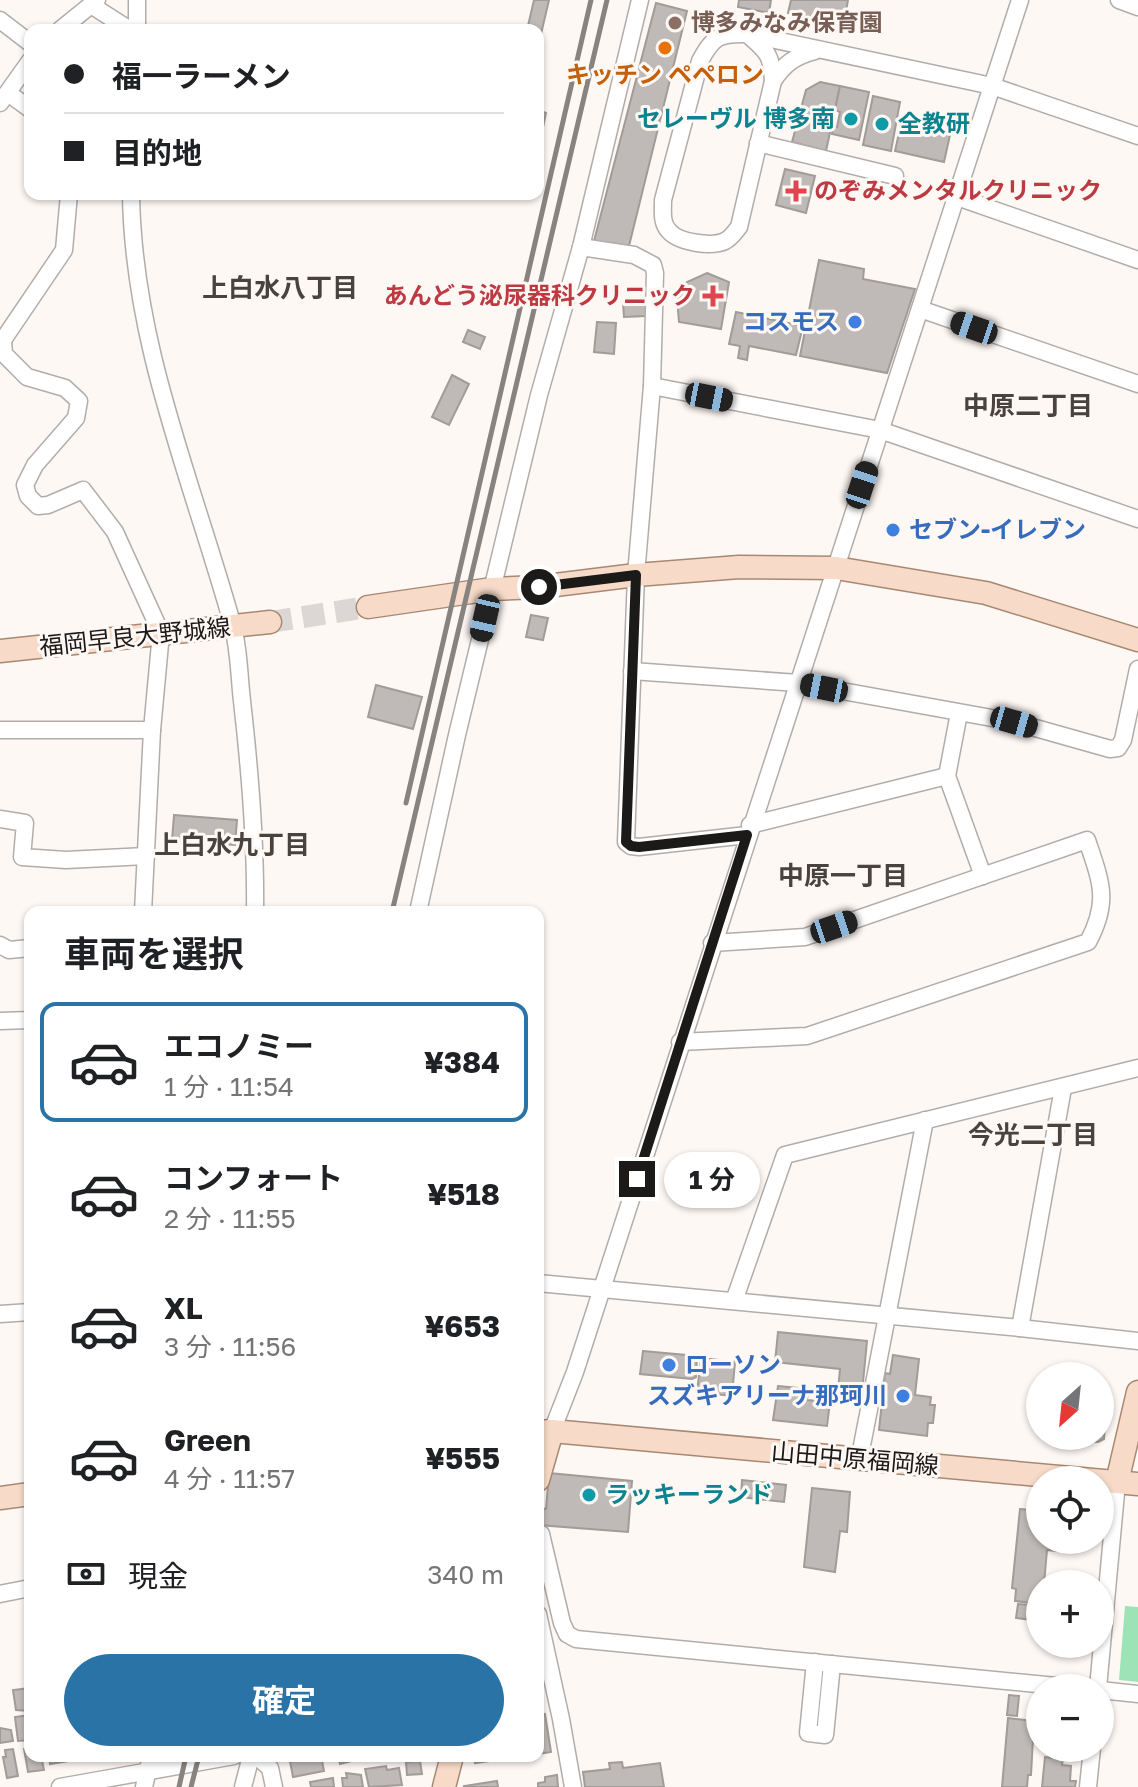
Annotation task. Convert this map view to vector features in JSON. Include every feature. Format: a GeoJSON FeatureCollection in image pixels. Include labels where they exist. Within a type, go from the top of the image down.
{"type":"FeatureCollection","features":[{"type":"Feature","properties":{"kind":"main road"},"geometry":{"type":"LineString","coordinates":[[368,607],[492,589],[539,587],[636,575],[739,567],[836,568],[986,593],[1138,640]]}},
{"type":"Feature","properties":{"kind":"main road","name":"福岡早良大野城線"},"geometry":{"type":"LineString","coordinates":[[0,651],[270,622]]}},
{"type":"Feature","properties":{"kind":"main road"},"geometry":{"type":"LineString","coordinates":[[1127,1483],[1138,1392]]}},
{"type":"Feature","properties":{"kind":"main road","name":"山田中原福岡線"},"geometry":{"type":"LineString","coordinates":[[545,1432],[1127,1483]]}},
{"type":"Feature","properties":{"kind":"main road"},"geometry":{"type":"LineString","coordinates":[[0,1498],[24,1495]]}},
{"type":"Feature","properties":{"kind":"main road"},"geometry":{"type":"LineString","coordinates":[[444,1787],[450,1762]]}},
{"type":"Feature","properties":{"kind":"street"},"geometry":{"type":"LineString","coordinates":[[137,0],[137,24]]}},
{"type":"Feature","properties":{"kind":"street"},"geometry":{"type":"LineString","coordinates":[[419,906],[539,395],[581,247],[640,0]]}},
{"type":"Feature","properties":{"kind":"street"},"geometry":{"type":"LineString","coordinates":[[545,1432],[564,1406],[1020,0]]}},
{"type":"Feature","properties":{"kind":"street"},"geometry":{"type":"LineString","coordinates":[[1119,0],[1138,7]]}},
{"type":"Feature","properties":{"kind":"street"},"geometry":{"type":"LineString","coordinates":[[68,24],[94,3],[122,24]]}},
{"type":"Feature","properties":{"kind":"street"},"geometry":{"type":"LineString","coordinates":[[0,20],[24,38]]}},
{"type":"Feature","properties":{"kind":"street"},"geometry":{"type":"LineString","coordinates":[[747,34],[765,48],[772,61],[773,81],[739,227],[729,239],[714,245],[683,238],[670,232],[662,217],[663,200],[700,61],[709,43],[726,34],[747,34],[992,86],[1138,136]]}},
{"type":"Feature","properties":{"kind":"street"},"geometry":{"type":"LineString","coordinates":[[773,81],[783,65],[799,55],[820,49]]}},
{"type":"Feature","properties":{"kind":"street"},"geometry":{"type":"LineString","coordinates":[[24,70],[4,98],[24,106]]}},
{"type":"Feature","properties":{"kind":"street"},"geometry":{"type":"LineString","coordinates":[[758,143],[895,176]]}},
{"type":"Feature","properties":{"kind":"street"},"geometry":{"type":"LineString","coordinates":[[957,197],[1138,260]]}},
{"type":"Feature","properties":{"kind":"street"},"geometry":{"type":"LineString","coordinates":[[68,200],[64,250],[1,340],[4,354],[27,377],[65,388],[79,401],[76,418],[35,465],[25,485],[28,496],[38,506],[48,505],[83,490],[115,532],[161,633],[152,730],[143,906]]}},
{"type":"Feature","properties":{"kind":"street"},"geometry":{"type":"LineString","coordinates":[[131,200],[133,256],[159,387],[233,626],[253,795],[255,906]]}},
{"type":"Feature","properties":{"kind":"street"},"geometry":{"type":"LineString","coordinates":[[581,247],[634,255],[653,265],[652,386],[636,575],[626,842],[639,847],[749,830],[947,776]]}},
{"type":"Feature","properties":{"kind":"street"},"geometry":{"type":"LineString","coordinates":[[920,309],[1138,384]]}},
{"type":"Feature","properties":{"kind":"street"},"geometry":{"type":"LineString","coordinates":[[652,386],[880,430],[1138,519]]}},
{"type":"Feature","properties":{"kind":"street"},"geometry":{"type":"LineString","coordinates":[[632,671],[798,683],[1014,722],[1110,749],[1118,748],[1123,740],[1138,669]]}},
{"type":"Feature","properties":{"kind":"street"},"geometry":{"type":"LineString","coordinates":[[959,713],[947,776],[983,876]]}},
{"type":"Feature","properties":{"kind":"street"},"geometry":{"type":"LineString","coordinates":[[0,730],[152,730]]}},
{"type":"Feature","properties":{"kind":"street"},"geometry":{"type":"LineString","coordinates":[[0,819],[25,823],[22,857],[66,860],[146,856]]}},
{"type":"Feature","properties":{"kind":"street"},"geometry":{"type":"LineString","coordinates":[[680,1042],[807,1036],[1088,942],[1102,909],[1100,878],[1087,840],[805,937],[712,943]]}},
{"type":"Feature","properties":{"kind":"street"},"geometry":{"type":"LineString","coordinates":[[0,945],[9,950],[24,949]]}},
{"type":"Feature","properties":{"kind":"street"},"geometry":{"type":"LineString","coordinates":[[0,1021],[24,1020]]}},
{"type":"Feature","properties":{"kind":"street"},"geometry":{"type":"LineString","coordinates":[[734,1301],[785,1155],[1138,1068]]}},
{"type":"Feature","properties":{"kind":"street"},"geometry":{"type":"LineString","coordinates":[[1020,1328],[1063,1088]]}},
{"type":"Feature","properties":{"kind":"street"},"geometry":{"type":"LineString","coordinates":[[859,1461],[925,1120]]}},
{"type":"Feature","properties":{"kind":"street"},"geometry":{"type":"LineString","coordinates":[[544,1283],[1138,1341]]}},
{"type":"Feature","properties":{"kind":"street"},"geometry":{"type":"LineString","coordinates":[[0,1314],[24,1312]]}},
{"type":"Feature","properties":{"kind":"street"},"geometry":{"type":"LineString","coordinates":[[1101,1674],[1127,1483]]}},
{"type":"Feature","properties":{"kind":"street"},"geometry":{"type":"LineString","coordinates":[[544,1547],[562,1623],[567,1634],[576,1639],[1026,1683]]}},
{"type":"Feature","properties":{"kind":"street"},"geometry":{"type":"LineString","coordinates":[[0,1594],[24,1589]]}},
{"type":"Feature","properties":{"kind":"street"},"geometry":{"type":"LineString","coordinates":[[544,1641],[573,1787]]}},
{"type":"Feature","properties":{"kind":"street"},"geometry":{"type":"LineString","coordinates":[[1114,1691],[1138,1694]]}},
{"type":"Feature","properties":{"kind":"street"},"geometry":{"type":"LineString","coordinates":[[60,1787],[201,1762]]}},
{"type":"Feature","properties":{"kind":"street"},"geometry":{"type":"LineString","coordinates":[[243,1787],[252,1762]]}},
{"type":"Feature","properties":{"kind":"street"},"geometry":{"type":"LineString","coordinates":[[262,1762],[270,1768],[274,1787]]}},
{"type":"Feature","properties":{"kind":"street"},"geometry":{"type":"LineString","coordinates":[[1088,1787],[1091,1762]]}},
{"type":"Feature","properties":{"kind":"green space"},"geometry":{"type":"Polygon","coordinates":[[[1125,1606],[1138,1607],[1138,1682],[1119,1680],[1125,1606]]]}},
{"type":"Feature","properties":{"kind":"building"},"geometry":{"type":"Polygon","coordinates":[[[534,0],[549,0],[543,24],[528,24],[534,0]]]}},
{"type":"Feature","properties":{"kind":"building"},"geometry":{"type":"Polygon","coordinates":[[[739,0],[771,0],[769,13],[738,7],[739,0]]]}},
{"type":"Feature","properties":{"kind":"building"},"geometry":{"type":"Polygon","coordinates":[[[791,0],[848,0],[844,23],[788,13],[791,0]]]}},
{"type":"Feature","properties":{"kind":"building"},"geometry":{"type":"Polygon","coordinates":[[[656,3],[687,11],[628,250],[594,241],[656,3]]]}},
{"type":"Feature","properties":{"kind":"building"},"geometry":{"type":"Polygon","coordinates":[[[820,82],[840,86],[826,151],[792,142],[806,90],[820,82]]]}},
{"type":"Feature","properties":{"kind":"building","name":"セレーヴル 博多南"},"geometry":{"type":"Polygon","coordinates":[[[840,86],[869,92],[859,140],[832,134],[840,112],[835,110],[840,86]]]}},
{"type":"Feature","properties":{"kind":"building","name":"全教研"},"geometry":{"type":"Polygon","coordinates":[[[873,96],[900,102],[891,151],[863,145],[873,96]]]}},
{"type":"Feature","properties":{"kind":"building"},"geometry":{"type":"Polygon","coordinates":[[[903,115],[952,126],[944,162],[895,151],[903,115]]]}},
{"type":"Feature","properties":{"kind":"building"},"geometry":{"type":"Polygon","coordinates":[[[785,169],[815,176],[806,213],[776,205],[785,169]]]}},
{"type":"Feature","properties":{"kind":"building","name":"コスモス"},"geometry":{"type":"Polygon","coordinates":[[[819,260],[864,269],[863,279],[915,289],[887,373],[800,356],[819,260]]]}},
{"type":"Feature","properties":{"kind":"building"},"geometry":{"type":"Polygon","coordinates":[[[707,273],[729,282],[721,329],[679,322],[677,298],[681,288],[707,273]]]}},
{"type":"Feature","properties":{"kind":"building"},"geometry":{"type":"Polygon","coordinates":[[[646,302],[646,316],[624,317],[623,303],[646,302]]]}},
{"type":"Feature","properties":{"kind":"building"},"geometry":{"type":"Polygon","coordinates":[[[736,312],[803,326],[796,355],[749,346],[747,360],[738,358],[740,346],[729,344],[736,312]]]}},
{"type":"Feature","properties":{"kind":"building"},"geometry":{"type":"Polygon","coordinates":[[[597,322],[616,323],[614,354],[594,352],[597,322]]]}},
{"type":"Feature","properties":{"kind":"building"},"geometry":{"type":"Polygon","coordinates":[[[468,330],[485,337],[480,349],[463,342],[468,330]]]}},
{"type":"Feature","properties":{"kind":"building"},"geometry":{"type":"Polygon","coordinates":[[[452,375],[469,384],[449,425],[432,417],[452,375]]]}},
{"type":"Feature","properties":{"kind":"building"},"geometry":{"type":"Polygon","coordinates":[[[531,615],[548,618],[543,640],[526,637],[531,615]]]}},
{"type":"Feature","properties":{"kind":"building"},"geometry":{"type":"Polygon","coordinates":[[[376,685],[422,697],[413,729],[368,717],[376,685]]]}},
{"type":"Feature","properties":{"kind":"building"},"geometry":{"type":"Polygon","coordinates":[[[174,815],[237,820],[235,845],[172,840],[174,815]]]}},
{"type":"Feature","properties":{"kind":"building"},"geometry":{"type":"Polygon","coordinates":[[[778,1332],[867,1341],[861,1403],[837,1401],[840,1369],[775,1362],[778,1332]]]}},
{"type":"Feature","properties":{"kind":"building","name":"ローソン"},"geometry":{"type":"Polygon","coordinates":[[[643,1351],[697,1356],[696,1377],[640,1374],[643,1351]]]}},
{"type":"Feature","properties":{"kind":"building","name":"スズキアリーナ那珂川"},"geometry":{"type":"Polygon","coordinates":[[[893,1355],[919,1359],[915,1395],[931,1397],[930,1405],[935,1405],[933,1423],[928,1423],[927,1436],[879,1430],[885,1373],[890,1374],[893,1355]]]}},
{"type":"Feature","properties":{"kind":"building"},"geometry":{"type":"Polygon","coordinates":[[[701,1358],[735,1362],[732,1396],[697,1392],[701,1358]]]}},
{"type":"Feature","properties":{"kind":"building"},"geometry":{"type":"Polygon","coordinates":[[[778,1386],[808,1389],[807,1400],[830,1402],[827,1426],[773,1420],[778,1386]]]}},
{"type":"Feature","properties":{"kind":"building","name":"ラッキーランド"},"geometry":{"type":"Polygon","coordinates":[[[549,1473],[632,1481],[628,1532],[544,1525],[549,1473]]]}},
{"type":"Feature","properties":{"kind":"building"},"geometry":{"type":"Polygon","coordinates":[[[742,1480],[786,1485],[784,1502],[741,1497],[742,1480]]]}},
{"type":"Feature","properties":{"kind":"building"},"geometry":{"type":"Polygon","coordinates":[[[812,1488],[850,1492],[847,1532],[840,1531],[835,1572],[804,1567],[812,1488]]]}},
{"type":"Feature","properties":{"kind":"building"},"geometry":{"type":"Polygon","coordinates":[[[1020,1509],[1026,1510],[1026,1554],[1047,1554],[1045,1570],[1026,1570],[1026,1602],[1015,1601],[1016,1589],[1012,1588],[1020,1509]]]}},
{"type":"Feature","properties":{"kind":"building"},"geometry":{"type":"Polygon","coordinates":[[[1018,1604],[1026,1605],[1026,1619],[1016,1618],[1018,1604]]]}},
{"type":"Feature","properties":{"kind":"building"},"geometry":{"type":"Polygon","coordinates":[[[24,1689],[24,1711],[16,1710],[13,1690],[24,1689]]]}},
{"type":"Feature","properties":{"kind":"building"},"geometry":{"type":"Polygon","coordinates":[[[1009,1695],[1019,1696],[1017,1716],[1007,1715],[1009,1695]]]}},
{"type":"Feature","properties":{"kind":"building"},"geometry":{"type":"Polygon","coordinates":[[[545,1714],[551,1752],[544,1753],[545,1714]]]}},
{"type":"Feature","properties":{"kind":"building"},"geometry":{"type":"Polygon","coordinates":[[[24,1716],[24,1740],[18,1741],[15,1717],[24,1716]]]}},
{"type":"Feature","properties":{"kind":"building"},"geometry":{"type":"Polygon","coordinates":[[[1008,1718],[1026,1720],[1026,1762],[1032,1762],[1027,1787],[1002,1787],[1008,1718]]]}},
{"type":"Feature","properties":{"kind":"building"},"geometry":{"type":"Polygon","coordinates":[[[0,1728],[11,1730],[13,1741],[0,1743],[0,1728]]]}},
{"type":"Feature","properties":{"kind":"building"},"geometry":{"type":"Polygon","coordinates":[[[13,1749],[18,1776],[7,1778],[3,1757],[6,1757],[5,1750],[13,1749]]]}},
{"type":"Feature","properties":{"kind":"building"},"geometry":{"type":"Polygon","coordinates":[[[26,1762],[42,1762],[44,1770],[28,1772],[26,1762]]]}},
{"type":"Feature","properties":{"kind":"building"},"geometry":{"type":"Polygon","coordinates":[[[290,1762],[322,1762],[324,1771],[293,1777],[290,1762]]]}},
{"type":"Feature","properties":{"kind":"building"},"geometry":{"type":"Polygon","coordinates":[[[406,1762],[420,1762],[422,1774],[407,1775],[406,1762]]]}},
{"type":"Feature","properties":{"kind":"building"},"geometry":{"type":"Polygon","coordinates":[[[622,1762],[623,1768],[660,1763],[664,1787],[585,1787],[583,1772],[610,1769],[609,1763],[622,1762]]]}},
{"type":"Feature","properties":{"kind":"building"},"geometry":{"type":"Polygon","coordinates":[[[1044,1762],[1062,1762],[1062,1765],[1071,1766],[1070,1781],[1076,1781],[1075,1787],[1042,1787],[1044,1762]]]}},
{"type":"Feature","properties":{"kind":"building"},"geometry":{"type":"Polygon","coordinates":[[[386,1766],[387,1770],[399,1768],[402,1785],[369,1787],[365,1769],[386,1766]]]}},
{"type":"Feature","properties":{"kind":"building"},"geometry":{"type":"Polygon","coordinates":[[[346,1773],[361,1775],[363,1787],[343,1787],[342,1778],[347,1778],[346,1773]]]}},
{"type":"Feature","properties":{"kind":"building"},"geometry":{"type":"Polygon","coordinates":[[[557,1775],[558,1787],[538,1787],[538,1783],[545,1782],[545,1777],[557,1775]]]}},
{"type":"Feature","properties":{"kind":"building"},"geometry":{"type":"Polygon","coordinates":[[[333,1778],[334,1787],[311,1787],[310,1782],[333,1778]]]}},
{"type":"Feature","properties":{"kind":"building"},"geometry":{"type":"Polygon","coordinates":[[[497,1781],[498,1787],[464,1787],[464,1786],[497,1781]]]}},
{"type":"Feature","properties":{"kind":"tunnel"},"geometry":{"type":"LineString","coordinates":[[270,622],[368,607]]}},
{"type":"Feature","properties":{"kind":"railway"},"geometry":{"type":"LineString","coordinates":[[406,803],[591,0]]}},
{"type":"Feature","properties":{"kind":"railway"},"geometry":{"type":"LineString","coordinates":[[393,906],[607,0]]}},
{"type":"Feature","properties":{"kind":"railway"},"geometry":{"type":"LineString","coordinates":[[179,1787],[185,1762]]}},
{"type":"Feature","properties":{"kind":"railway"},"geometry":{"type":"LineString","coordinates":[[191,1787],[197,1762]]}},
{"type":"Feature","properties":{"kind":"place","name":"博多みなみ保育園"},"geometry":{"type":"Point","coordinates":[675,23]}},
{"type":"Feature","properties":{"kind":"place","name":"キッチン ペペロン"},"geometry":{"type":"Point","coordinates":[665,48]}},
{"type":"Feature","properties":{"kind":"place","name":"セレーヴル 博多南"},"geometry":{"type":"Point","coordinates":[851,119]}},
{"type":"Feature","properties":{"kind":"place","name":"全教研"},"geometry":{"type":"Point","coordinates":[882,124]}},
{"type":"Feature","properties":{"kind":"place","name":"のぞみメンタルクリニック"},"geometry":{"type":"Point","coordinates":[796,191]}},
{"type":"Feature","properties":{"kind":"place","name":"あんどう泌尿器科クリニック"},"geometry":{"type":"Point","coordinates":[713,296]}},
{"type":"Feature","properties":{"kind":"place","name":"コスモス"},"geometry":{"type":"Point","coordinates":[855,322]}},
{"type":"Feature","properties":{"kind":"place","name":"セブン-イレブン"},"geometry":{"type":"Point","coordinates":[893,530]}},
{"type":"Feature","properties":{"kind":"place","name":"ローソン"},"geometry":{"type":"Point","coordinates":[669,1365]}},
{"type":"Feature","properties":{"kind":"place","name":"スズキアリーナ那珂川"},"geometry":{"type":"Point","coordinates":[903,1396]}},
{"type":"Feature","properties":{"kind":"place","name":"ラッキーランド"},"geometry":{"type":"Point","coordinates":[589,1495]}},
{"type":"Feature","properties":{"kind":"district","name":"上白水八丁目"},"geometry":{"type":"Point","coordinates":[280,288]}},
{"type":"Feature","properties":{"kind":"district","name":"中原二丁目"},"geometry":{"type":"Point","coordinates":[1028,406]}},
{"type":"Feature","properties":{"kind":"district","name":"上白水九丁目"},"geometry":{"type":"Point","coordinates":[232,845]}},
{"type":"Feature","properties":{"kind":"district","name":"中原一丁目"},"geometry":{"type":"Point","coordinates":[843,876]}},
{"type":"Feature","properties":{"kind":"district","name":"今光二丁目"},"geometry":{"type":"Point","coordinates":[1033,1135]}},
{"type":"Feature","properties":{"kind":"route"},"geometry":{"type":"LineString","coordinates":[[539,587],[636,575],[626,842],[639,847],[747,835],[637,1179]]}}]}
